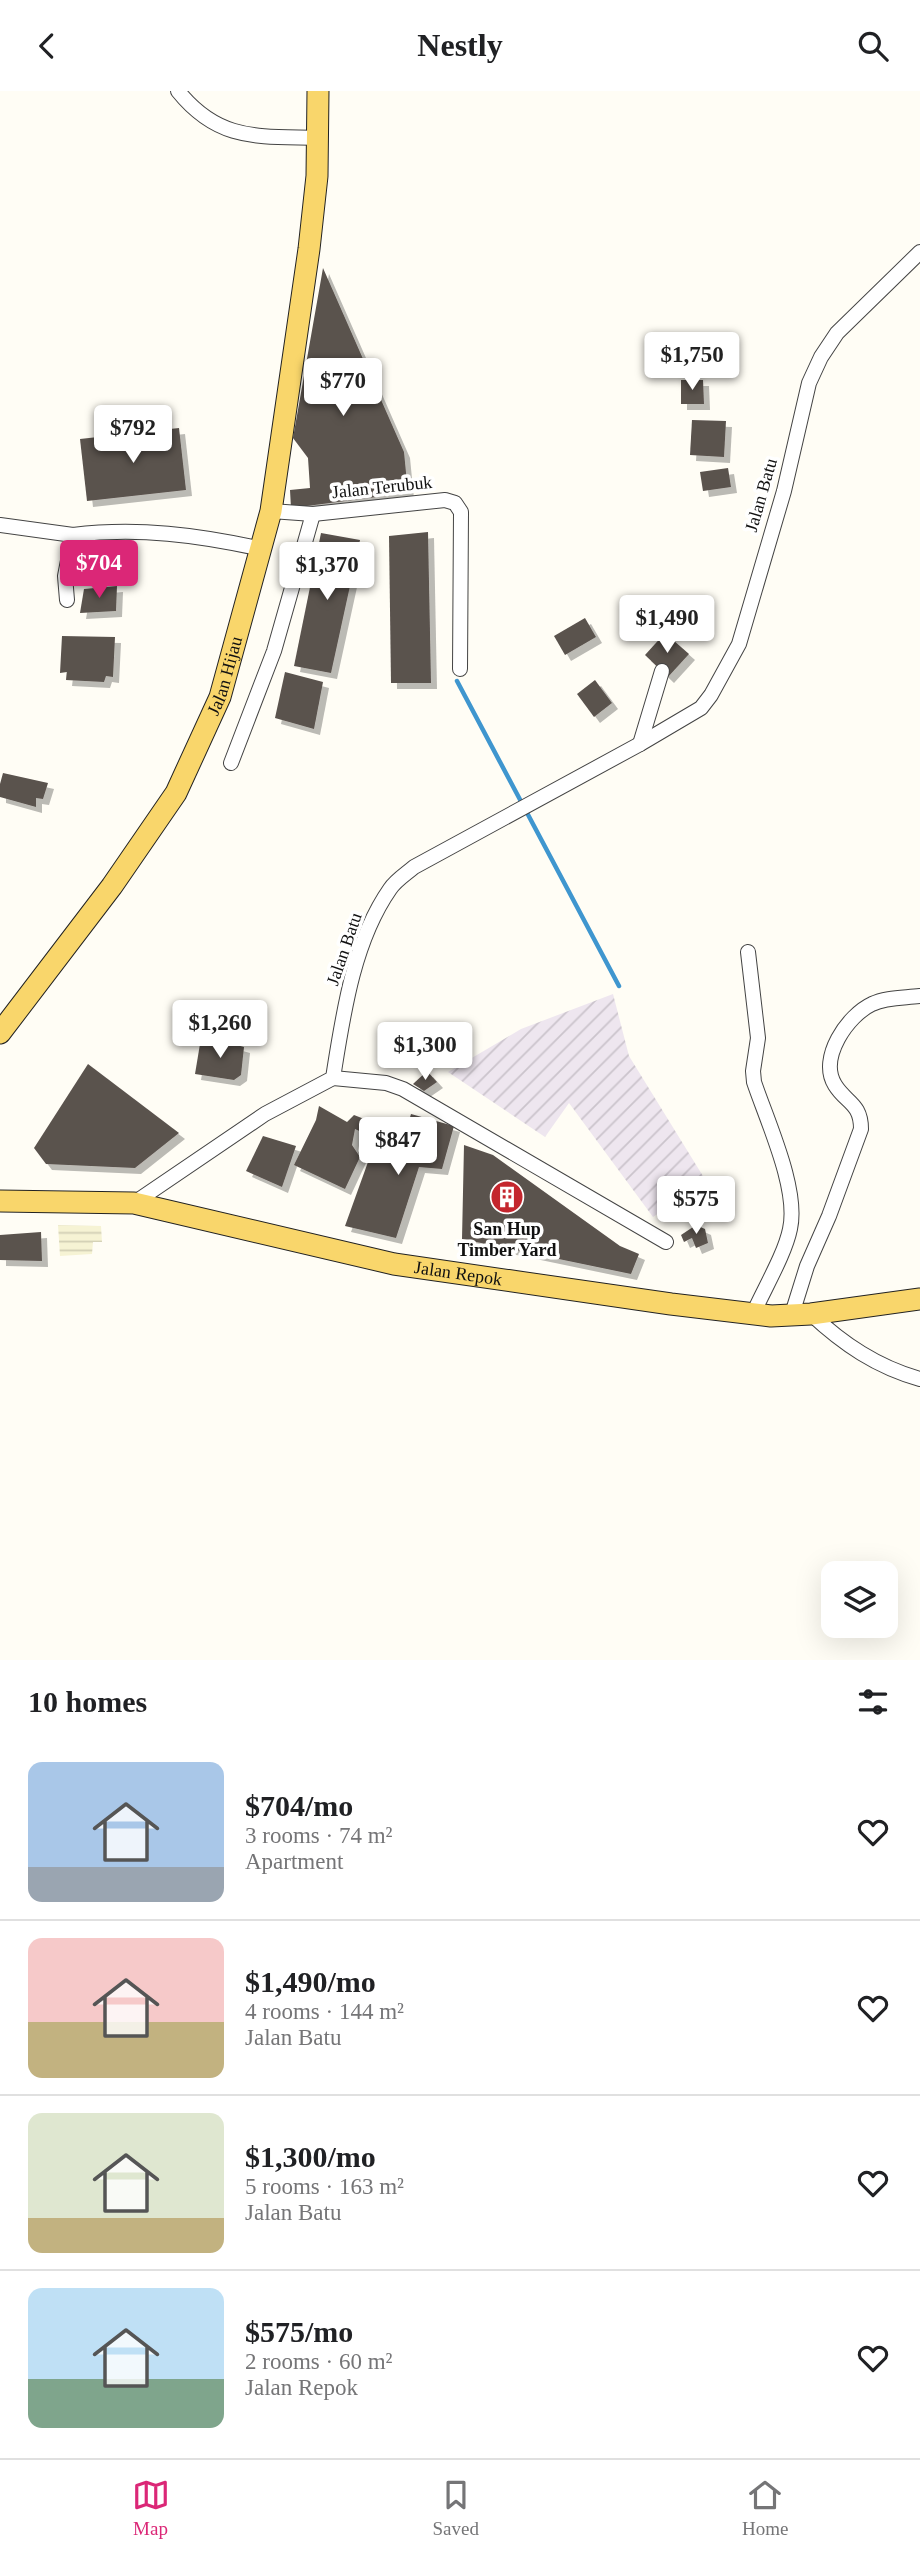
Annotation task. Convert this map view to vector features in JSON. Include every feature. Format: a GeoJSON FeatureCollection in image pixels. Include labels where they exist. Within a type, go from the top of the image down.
{"type":"FeatureCollection","features":[{"type":"Feature","properties":{"kind":"main road","name":"Jalan Hijau"},"geometry":{"type":"LineString","coordinates":[[0,1033],[112,886],[176,793],[220,697],[271,511],[309,249],[319,138],[318,91]]}},
{"type":"Feature","properties":{"kind":"main road","name":"Jalan Repok"},"geometry":{"type":"LineString","coordinates":[[0,1201],[134,1203],[394,1264],[481,1279],[753,1314],[801,1314],[920,1299]]}},
{"type":"Feature","properties":{"kind":"street"},"geometry":{"type":"LineString","coordinates":[[178,91],[194,110],[216,125],[251,136],[319,138]]}},
{"type":"Feature","properties":{"kind":"street","name":"Jalan Batu"},"geometry":{"type":"LineString","coordinates":[[333,1078],[342,1021],[360,956],[372,921],[391,887],[414,867],[690,716],[701,708],[711,695],[739,643],[784,491],[809,383],[821,357],[837,333],[920,252]]}},
{"type":"Feature","properties":{"kind":"street","name":"Jalan Terubuk"},"geometry":{"type":"LineString","coordinates":[[271,511],[313,514],[445,500],[455,503],[461,512],[460,669]]}},
{"type":"Feature","properties":{"kind":"street"},"geometry":{"type":"LineString","coordinates":[[231,763],[274,651],[313,514]]}},
{"type":"Feature","properties":{"kind":"street"},"geometry":{"type":"LineString","coordinates":[[0,525],[73,534],[165,533],[205,537],[262,549]]}},
{"type":"Feature","properties":{"kind":"street"},"geometry":{"type":"LineString","coordinates":[[67,600],[65,576],[73,534]]}},
{"type":"Feature","properties":{"kind":"street"},"geometry":{"type":"LineString","coordinates":[[640,744],[662,671]]}},
{"type":"Feature","properties":{"kind":"street"},"geometry":{"type":"LineString","coordinates":[[748,952],[758,1038],[754,1082],[788,1183],[793,1206],[790,1231],[753,1314]]}},
{"type":"Feature","properties":{"kind":"street"},"geometry":{"type":"LineString","coordinates":[[920,996],[875,1002],[862,1009],[852,1018],[835,1046],[830,1072],[834,1084],[856,1107],[861,1118],[861,1129],[829,1216],[807,1266],[801,1314],[860,1354],[882,1366],[920,1380]]}},
{"type":"Feature","properties":{"kind":"street"},"geometry":{"type":"LineString","coordinates":[[134,1203],[265,1114],[333,1078],[386,1083],[403,1089],[666,1243]]}},
{"type":"Feature","properties":{"kind":"shaded area"},"geometry":{"type":"Polygon","coordinates":[[[613,994],[629,1056],[706,1181],[653,1217],[569,1103],[545,1137],[448,1072],[521,1029],[613,994]]]}},
{"type":"Feature","properties":{"kind":"shaded area"},"geometry":{"type":"Polygon","coordinates":[[[58,1225],[101,1226],[102,1242],[93,1242],[92,1254],[60,1256],[58,1225]]]}},
{"type":"Feature","properties":{"kind":"building"},"geometry":{"type":"Polygon","coordinates":[[[323,268],[404,452],[408,493],[291,508],[290,490],[310,488],[308,458],[293,438],[323,268]]]}},
{"type":"Feature","properties":{"kind":"building"},"geometry":{"type":"Polygon","coordinates":[[[681,380],[703,380],[704,404],[681,404],[681,380]]]}},
{"type":"Feature","properties":{"kind":"building"},"geometry":{"type":"Polygon","coordinates":[[[692,420],[726,421],[724,457],[690,455],[692,420]]]}},
{"type":"Feature","properties":{"kind":"building"},"geometry":{"type":"Polygon","coordinates":[[[179,428],[186,490],[87,501],[80,439],[179,428]]]}},
{"type":"Feature","properties":{"kind":"building"},"geometry":{"type":"Polygon","coordinates":[[[728,468],[731,487],[703,491],[700,472],[728,468]]]}},
{"type":"Feature","properties":{"kind":"building"},"geometry":{"type":"Polygon","coordinates":[[[428,532],[431,683],[391,683],[389,536],[428,532]]]}},
{"type":"Feature","properties":{"kind":"building"},"geometry":{"type":"Polygon","coordinates":[[[321,533],[360,540],[331,673],[294,666],[321,533]]]}},
{"type":"Feature","properties":{"kind":"building"},"geometry":{"type":"Polygon","coordinates":[[[117,586],[116,611],[80,613],[84,589],[117,586]]]}},
{"type":"Feature","properties":{"kind":"building"},"geometry":{"type":"Polygon","coordinates":[[[585,618],[596,637],[565,655],[554,636],[585,618]]]}},
{"type":"Feature","properties":{"kind":"building"},"geometry":{"type":"Polygon","coordinates":[[[665,633],[689,654],[668,677],[645,655],[665,633]]]}},
{"type":"Feature","properties":{"kind":"building"},"geometry":{"type":"Polygon","coordinates":[[[62,636],[115,637],[113,677],[106,676],[104,682],[66,680],[67,672],[60,673],[62,636]]]}},
{"type":"Feature","properties":{"kind":"building"},"geometry":{"type":"Polygon","coordinates":[[[285,672],[323,682],[314,729],[275,718],[285,672]]]}},
{"type":"Feature","properties":{"kind":"building"},"geometry":{"type":"Polygon","coordinates":[[[595,680],[612,703],[594,717],[577,694],[595,680]]]}},
{"type":"Feature","properties":{"kind":"building"},"geometry":{"type":"Polygon","coordinates":[[[3,773],[48,783],[43,799],[36,798],[36,807],[0,797],[3,773]]]}},
{"type":"Feature","properties":{"kind":"building"},"geometry":{"type":"Polygon","coordinates":[[[215,1039],[244,1047],[241,1075],[234,1080],[195,1074],[200,1044],[215,1039]]]}},
{"type":"Feature","properties":{"kind":"building"},"geometry":{"type":"Polygon","coordinates":[[[88,1064],[179,1133],[135,1168],[46,1164],[34,1148],[88,1064]]]}},
{"type":"Feature","properties":{"kind":"building"},"geometry":{"type":"Polygon","coordinates":[[[427,1071],[437,1082],[424,1091],[413,1084],[427,1071]]]}},
{"type":"Feature","properties":{"kind":"building"},"geometry":{"type":"Polygon","coordinates":[[[319,1106],[347,1122],[354,1115],[377,1124],[370,1136],[355,1129],[352,1145],[360,1157],[345,1189],[294,1165],[316,1120],[319,1106]]]}},
{"type":"Feature","properties":{"kind":"building"},"geometry":{"type":"Polygon","coordinates":[[[411,1114],[454,1126],[442,1169],[419,1167],[396,1238],[345,1226],[368,1162],[383,1162],[385,1148],[402,1144],[411,1114]]]}},
{"type":"Feature","properties":{"kind":"building"},"geometry":{"type":"Polygon","coordinates":[[[263,1136],[296,1146],[282,1187],[246,1171],[263,1136]]]}},
{"type":"Feature","properties":{"kind":"building","name":"San Hup Timber Yard"},"geometry":{"type":"Polygon","coordinates":[[[464,1145],[493,1155],[620,1246],[639,1254],[631,1274],[462,1239],[464,1145]]]}},
{"type":"Feature","properties":{"kind":"building"},"geometry":{"type":"Polygon","coordinates":[[[696,1225],[705,1229],[708,1243],[696,1248],[692,1238],[684,1242],[681,1235],[696,1225]]]}},
{"type":"Feature","properties":{"kind":"building"},"geometry":{"type":"Polygon","coordinates":[[[41,1232],[42,1261],[0,1260],[0,1235],[41,1232]]]}},
{"type":"Feature","properties":{"kind":"waterway"},"geometry":{"type":"LineString","coordinates":[[457,681],[619,986]]}},
{"type":"Feature","properties":{"kind":"place","name":"San Hup Timber Yard"},"geometry":{"type":"Point","coordinates":[507,1197]}}]}
